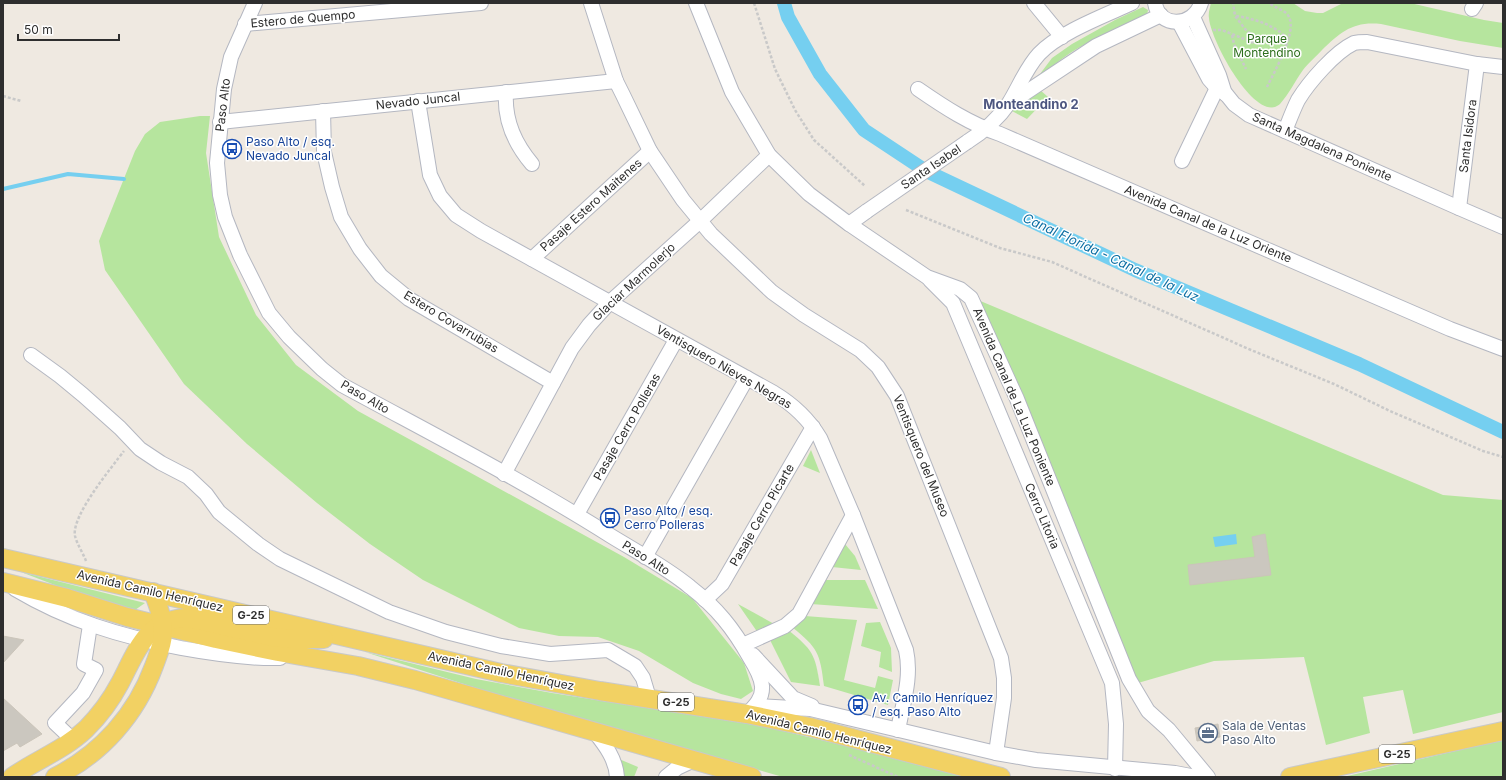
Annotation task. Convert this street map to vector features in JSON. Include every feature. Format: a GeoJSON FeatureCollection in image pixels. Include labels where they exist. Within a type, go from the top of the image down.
{"type":"FeatureCollection","features":[{"type":"Feature","properties":{"kind":"main road","name":"Avenida Camilo Henríquez"},"geometry":{"type":"LineString","coordinates":[[3,558],[536,680],[649,698],[752,710],[810,727],[1001,777]]}},
{"type":"Feature","properties":{"kind":"main road"},"geometry":{"type":"LineString","coordinates":[[4,583],[67,598],[127,617],[247,646],[394,674],[594,730],[752,777]]}},
{"type":"Feature","properties":{"kind":"main road"},"geometry":{"type":"LineString","coordinates":[[55,777],[76,765],[104,743],[133,709],[152,671],[162,644],[161,614],[153,592]]}},
{"type":"Feature","properties":{"kind":"main road"},"geometry":{"type":"LineString","coordinates":[[12,777],[73,740],[96,718],[114,694],[142,640],[162,625],[176,619],[188,618],[272,637],[310,639],[349,637]]}},
{"type":"Feature","properties":{"kind":"main road"},"geometry":{"type":"LineString","coordinates":[[114,694],[127,700],[133,709]]}},
{"type":"Feature","properties":{"kind":"main road","name":"G-25"},"geometry":{"type":"LineString","coordinates":[[1290,777],[1503,731]]}},
{"type":"Feature","properties":{"kind":"street","name":"Paso Alto"},"geometry":{"type":"LineString","coordinates":[[255,3],[231,57],[224,89],[217,163],[220,194],[225,217],[248,274],[269,314],[322,369],[342,385],[577,514],[689,586],[732,628],[759,675],[762,686],[761,695],[752,710]]}},
{"type":"Feature","properties":{"kind":"street","name":"Estero de Quempo"},"geometry":{"type":"LineString","coordinates":[[245,24],[481,3]]}},
{"type":"Feature","properties":{"kind":"street","name":"Ventisquero del Museo"},"geometry":{"type":"LineString","coordinates":[[591,3],[616,81],[650,151],[683,200],[712,234],[772,292],[804,315],[860,350],[878,366],[898,396],[1001,658],[1004,678],[1004,698],[996,753]]}},
{"type":"Feature","properties":{"kind":"street","name":"Avenida Canal de La Luz Poniente"},"geometry":{"type":"LineString","coordinates":[[696,3],[732,92],[769,155],[809,194],[849,224],[927,277],[960,289],[971,298],[1017,399],[1129,679],[1148,711],[1168,730],[1208,777]]}},
{"type":"Feature","properties":{"kind":"street"},"geometry":{"type":"LineString","coordinates":[[1034,3],[1062,37]]}},
{"type":"Feature","properties":{"kind":"street"},"geometry":{"type":"LineString","coordinates":[[1008,104],[1032,62],[1052,42],[1132,3]]}},
{"type":"Feature","properties":{"kind":"street"},"geometry":{"type":"LineString","coordinates":[[1008,104],[1096,46],[1158,9],[1169,21],[1179,22],[1192,17],[1199,10],[1201,3]]}},
{"type":"Feature","properties":{"kind":"street"},"geometry":{"type":"LineString","coordinates":[[1182,161],[1221,91],[1219,75],[1192,17]]}},
{"type":"Feature","properties":{"kind":"street","name":"Santa Magdalena Poniente"},"geometry":{"type":"LineString","coordinates":[[1179,22],[1209,79],[1234,104],[1249,115],[1503,226]]}},
{"type":"Feature","properties":{"kind":"street"},"geometry":{"type":"LineString","coordinates":[[1285,132],[1298,102],[1312,80],[1348,46],[1356,42],[1366,42],[1477,64],[1503,67]]}},
{"type":"Feature","properties":{"kind":"street","name":"Santa Isidora"},"geometry":{"type":"LineString","coordinates":[[1459,208],[1477,64]]}},
{"type":"Feature","properties":{"kind":"street","name":"Nevado Juncal"},"geometry":{"type":"LineString","coordinates":[[220,122],[616,81]]}},
{"type":"Feature","properties":{"kind":"street","name":"Avenida Canal de la Luz Oriente"},"geometry":{"type":"LineString","coordinates":[[918,89],[951,112],[986,130],[1000,134],[1450,329],[1503,349]]}},
{"type":"Feature","properties":{"kind":"street"},"geometry":{"type":"LineString","coordinates":[[506,92],[505,105],[508,124],[522,152],[532,164]]}},
{"type":"Feature","properties":{"kind":"street","name":"Ventisquero Nieves Negras"},"geometry":{"type":"LineString","coordinates":[[418,101],[430,175],[440,196],[456,215],[481,231],[608,303],[747,378],[795,407],[813,427],[820,438],[898,626],[906,650],[909,663],[908,676],[898,730]]}},
{"type":"Feature","properties":{"kind":"street","name":"Santa Isabel"},"geometry":{"type":"LineString","coordinates":[[849,224],[986,130],[1008,104]]}},
{"type":"Feature","properties":{"kind":"street","name":"Estero Covarrubias"},"geometry":{"type":"LineString","coordinates":[[323,111],[324,152],[341,217],[360,250],[381,276],[409,299],[553,383]]}},
{"type":"Feature","properties":{"kind":"street","name":"Pasaje Estero Maitenes"},"geometry":{"type":"LineString","coordinates":[[532,259],[650,151]]}},
{"type":"Feature","properties":{"kind":"street","name":"Glaciar Marmolerjo"},"geometry":{"type":"LineString","coordinates":[[504,474],[572,348],[589,325],[608,303],[700,221],[769,155]]}},
{"type":"Feature","properties":{"kind":"street","name":"Cerro Litoria"},"geometry":{"type":"LineString","coordinates":[[927,277],[953,303],[1112,683],[1116,724],[1115,769]]}},
{"type":"Feature","properties":{"kind":"street","name":"Pasaje Cerro Polleras"},"geometry":{"type":"LineString","coordinates":[[577,514],[676,340]]}},
{"type":"Feature","properties":{"kind":"street"},"geometry":{"type":"LineString","coordinates":[[31,355],[83,395],[120,428],[140,449],[188,478],[206,494],[219,512],[258,544],[280,559],[389,612],[446,632],[501,646],[550,654],[608,650],[635,666],[643,678],[649,698]]}},
{"type":"Feature","properties":{"kind":"street"},"geometry":{"type":"LineString","coordinates":[[645,557],[747,378]]}},
{"type":"Feature","properties":{"kind":"street","name":"Pasaje Cerro Picarte"},"geometry":{"type":"LineString","coordinates":[[705,600],[722,584],[813,427]]}},
{"type":"Feature","properties":{"kind":"street"},"geometry":{"type":"LineString","coordinates":[[743,645],[785,626],[799,614],[852,515]]}},
{"type":"Feature","properties":{"kind":"street"},"geometry":{"type":"LineString","coordinates":[[4,583],[48,607],[90,625],[142,640],[197,651],[245,657],[305,657]]}},
{"type":"Feature","properties":{"kind":"street"},"geometry":{"type":"LineString","coordinates":[[73,740],[55,723],[83,694],[96,670],[84,664],[90,625]]}},
{"type":"Feature","properties":{"kind":"street","name":"Paso Alto"},"geometry":{"type":"LineString","coordinates":[[743,645],[773,675],[784,690],[793,698],[828,714]]}},
{"type":"Feature","properties":{"kind":"street"},"geometry":{"type":"LineString","coordinates":[[752,710],[810,709],[996,753],[1036,760],[1115,769],[1175,773],[1196,777]]}},
{"type":"Feature","properties":{"kind":"street"},"geometry":{"type":"LineString","coordinates":[[594,730],[606,745],[612,758],[617,777]]}},
{"type":"Feature","properties":{"kind":"street"},"geometry":{"type":"LineString","coordinates":[[666,777],[677,768],[694,760]]}},
{"type":"Feature","properties":{"kind":"path"},"geometry":{"type":"LineString","coordinates":[[754,3],[775,69],[795,110],[814,140],[865,186]]}},
{"type":"Feature","properties":{"kind":"path"},"geometry":{"type":"LineString","coordinates":[[1210,30],[1222,30],[1254,43],[1254,38],[1235,16],[1233,3]]}},
{"type":"Feature","properties":{"kind":"path"},"geometry":{"type":"LineString","coordinates":[[1267,87],[1289,40],[1291,26],[1289,17],[1283,11],[1269,3]]}},
{"type":"Feature","properties":{"kind":"path"},"geometry":{"type":"LineString","coordinates":[[1235,16],[1251,18],[1271,26],[1281,32],[1289,40]]}},
{"type":"Feature","properties":{"kind":"path"},"geometry":{"type":"LineString","coordinates":[[1231,34],[1246,69]]}},
{"type":"Feature","properties":{"kind":"path"},"geometry":{"type":"LineString","coordinates":[[3,96],[21,101]]}},
{"type":"Feature","properties":{"kind":"path"},"geometry":{"type":"LineString","coordinates":[[906,210],[1000,248],[1052,262],[1251,350],[1334,384],[1390,411],[1484,451],[1503,457]]}},
{"type":"Feature","properties":{"kind":"path"},"geometry":{"type":"LineString","coordinates":[[87,563],[75,534],[81,512],[131,440]]}},
{"type":"Feature","properties":{"kind":"green space","name":"Parque Montendino"},"geometry":{"type":"Polygon","coordinates":[[[1211,3],[1293,3],[1305,11],[1323,13],[1343,3],[1410,3],[1503,23],[1503,48],[1460,41],[1381,24],[1363,24],[1348,29],[1322,50],[1305,67],[1280,104],[1275,107],[1265,106],[1254,99],[1243,87],[1224,57],[1211,28],[1209,14],[1211,3]]]}},
{"type":"Feature","properties":{"kind":"green space"},"geometry":{"type":"Polygon","coordinates":[[[1143,7],[1148,10],[1147,15],[1084,45],[1040,74],[1052,58],[1072,44],[1115,20],[1143,7]]]}},
{"type":"Feature","properties":{"kind":"green space"},"geometry":{"type":"Polygon","coordinates":[[[1039,89],[1048,97],[1027,119],[1012,111],[1024,99],[1039,89]]]}},
{"type":"Feature","properties":{"kind":"green space"},"geometry":{"type":"Polygon","coordinates":[[[210,116],[206,153],[219,237],[256,315],[296,365],[358,411],[624,557],[692,598],[744,663],[753,691],[741,699],[721,694],[693,683],[639,651],[598,637],[559,636],[519,628],[423,580],[370,544],[317,503],[247,444],[184,384],[105,270],[99,241],[135,151],[145,134],[160,122],[210,116]]]}},
{"type":"Feature","properties":{"kind":"green space"},"geometry":{"type":"Polygon","coordinates":[[[978,300],[1443,495],[1503,500],[1503,712],[1413,734],[1403,690],[1363,697],[1370,733],[1326,745],[1304,657],[1214,661],[1131,685],[978,300]]]}},
{"type":"Feature","properties":{"kind":"green space"},"geometry":{"type":"Polygon","coordinates":[[[811,450],[820,473],[803,466],[811,450]]]}},
{"type":"Feature","properties":{"kind":"green space"},"geometry":{"type":"Polygon","coordinates":[[[845,544],[855,556],[861,570],[832,567],[845,544]]]}},
{"type":"Feature","properties":{"kind":"green space"},"geometry":{"type":"Polygon","coordinates":[[[21,572],[145,603],[135,610],[60,587],[21,572]]]}},
{"type":"Feature","properties":{"kind":"green space"},"geometry":{"type":"Polygon","coordinates":[[[824,580],[865,580],[878,609],[811,604],[824,580]]]}},
{"type":"Feature","properties":{"kind":"green space"},"geometry":{"type":"Polygon","coordinates":[[[738,604],[776,625],[758,633],[738,604]]]}},
{"type":"Feature","properties":{"kind":"green space"},"geometry":{"type":"Polygon","coordinates":[[[805,616],[857,620],[844,680],[875,688],[878,676],[893,680],[888,705],[824,686],[821,666],[816,652],[807,640],[792,627],[805,616]]]}},
{"type":"Feature","properties":{"kind":"green space"},"geometry":{"type":"Polygon","coordinates":[[[880,622],[891,648],[892,672],[879,667],[881,652],[861,646],[866,623],[880,622]]]}},
{"type":"Feature","properties":{"kind":"green space"},"geometry":{"type":"Polygon","coordinates":[[[788,630],[808,648],[812,654],[820,686],[791,682],[771,642],[771,638],[788,630]]]}},
{"type":"Feature","properties":{"kind":"green space"},"geometry":{"type":"Polygon","coordinates":[[[365,652],[476,679],[552,693],[762,726],[977,777],[783,777],[522,703],[365,652]]]}},
{"type":"Feature","properties":{"kind":"green space"},"geometry":{"type":"Polygon","coordinates":[[[1503,740],[1503,777],[1343,777],[1503,740]]]}},
{"type":"Feature","properties":{"kind":"green space"},"geometry":{"type":"Polygon","coordinates":[[[619,759],[638,767],[634,777],[624,777],[619,759]]]}},
{"type":"Feature","properties":{"kind":"water"},"geometry":{"type":"Polygon","coordinates":[[[1236,534],[1237,544],[1215,547],[1213,537],[1236,534]]]}},
{"type":"Feature","properties":{"kind":"building"},"geometry":{"type":"Polygon","coordinates":[[[1265,534],[1271,575],[1190,585],[1188,565],[1255,557],[1252,537],[1265,534]]]}},
{"type":"Feature","properties":{"kind":"building"},"geometry":{"type":"Polygon","coordinates":[[[3,636],[24,640],[3,663],[3,636]]]}},
{"type":"Feature","properties":{"kind":"building"},"geometry":{"type":"Polygon","coordinates":[[[3,698],[42,734],[20,747],[17,743],[3,751],[3,698]]]}},
{"type":"Feature","properties":{"kind":"building","name":"Sala de Ventas Paso Alto"},"geometry":{"type":"Polygon","coordinates":[[[1218,724],[1220,737],[1197,741],[1195,728],[1218,724]]]}},
{"type":"Feature","properties":{"kind":"waterway","name":"Canal Florida - Canal de la Luz"},"geometry":{"type":"LineString","coordinates":[[784,3],[788,17],[820,74],[864,130],[926,171],[1135,270],[1359,364],[1503,432]]}},
{"type":"Feature","properties":{"kind":"waterway"},"geometry":{"type":"LineString","coordinates":[[3,189],[68,174],[124,179]]}},
{"type":"Feature","properties":{"kind":"place","name":"Paso Alto / esq. Nevado Juncal"},"geometry":{"type":"Point","coordinates":[232,149]}},
{"type":"Feature","properties":{"kind":"place","name":"Paso Alto / esq. Cerro Polleras"},"geometry":{"type":"Point","coordinates":[610,518]}},
{"type":"Feature","properties":{"kind":"place","name":"Av. Camilo Henríquez / esq. Paso Alto"},"geometry":{"type":"Point","coordinates":[858,705]}},
{"type":"Feature","properties":{"kind":"place","name":"Sala de Ventas Paso Alto"},"geometry":{"type":"Point","coordinates":[1208,733]}},
{"type":"Feature","properties":{"kind":"district","name":"Monteandino 2"},"geometry":{"type":"Point","coordinates":[1031,104]}}]}
